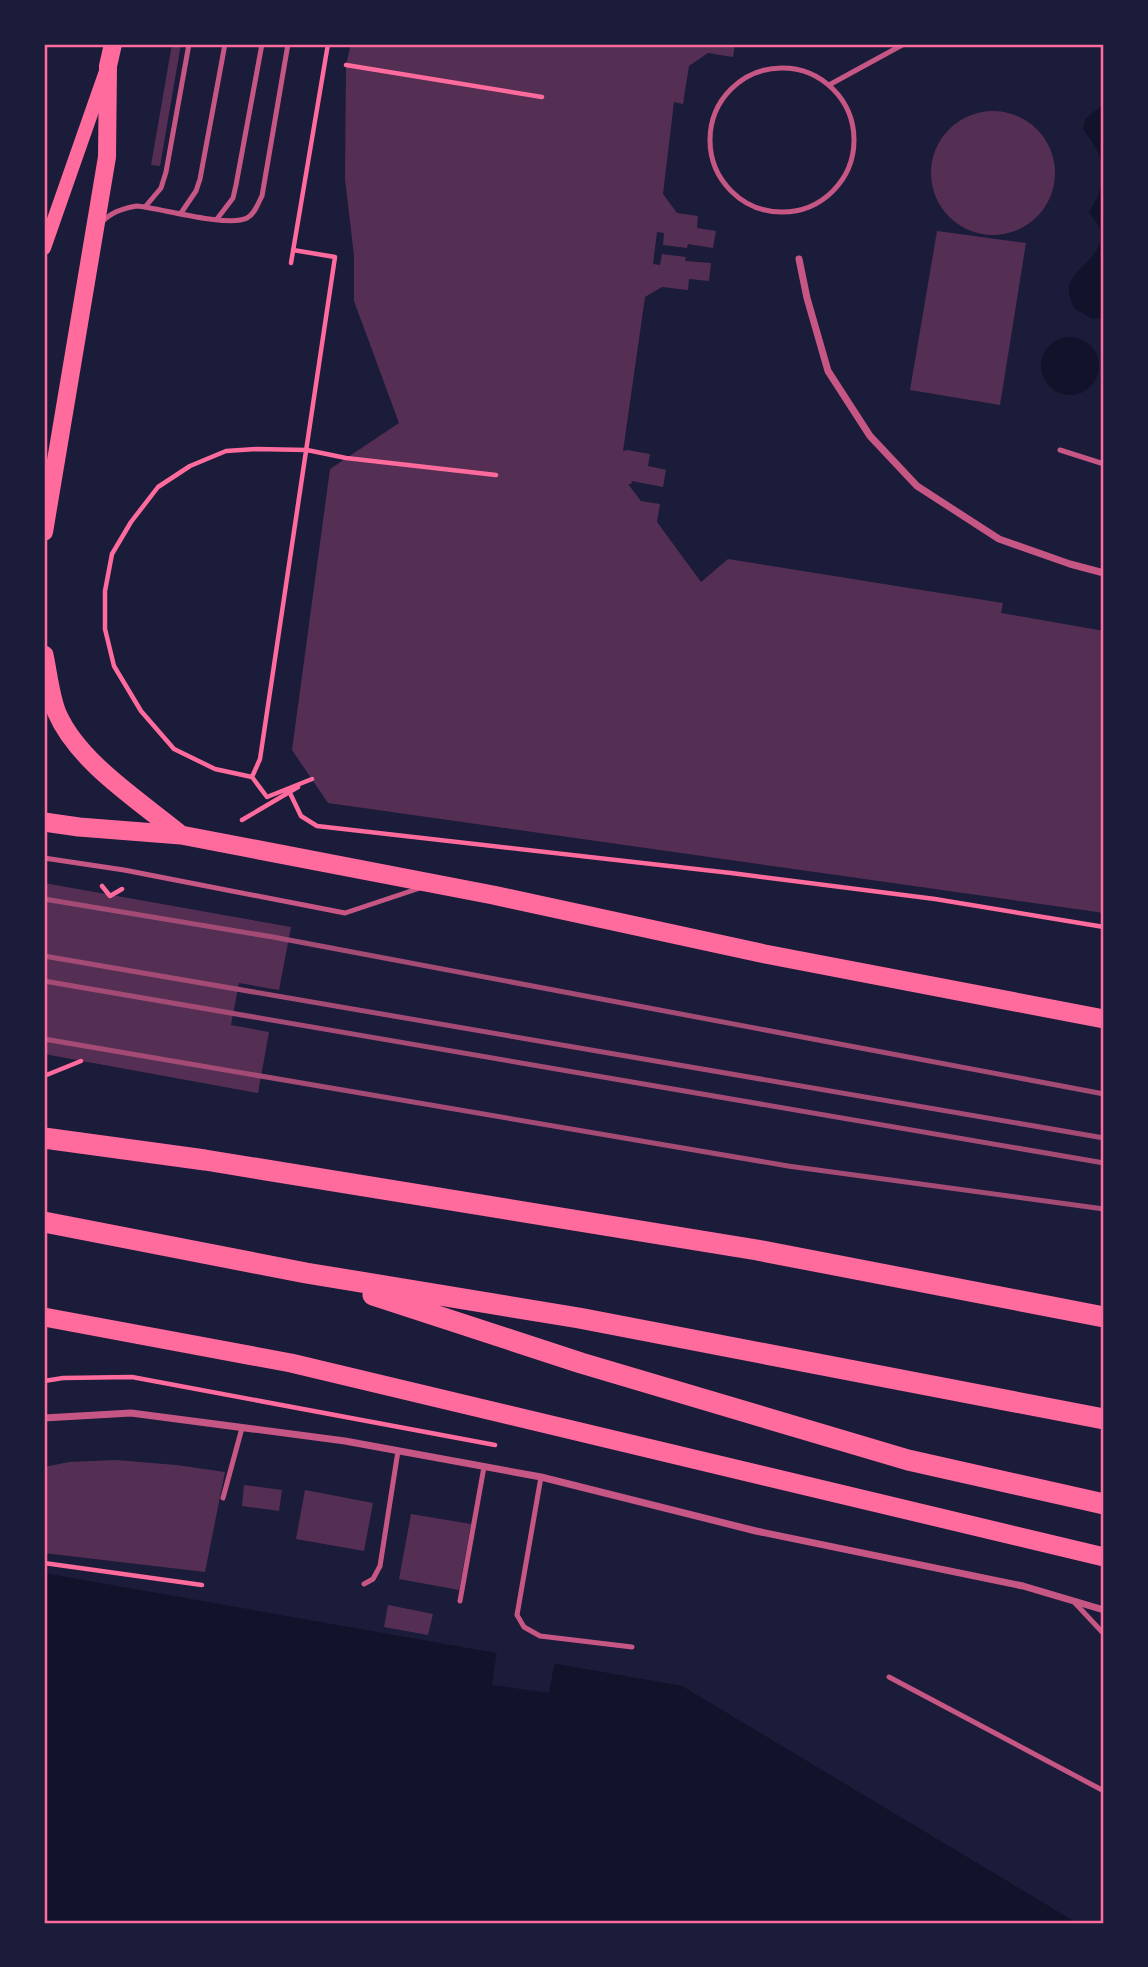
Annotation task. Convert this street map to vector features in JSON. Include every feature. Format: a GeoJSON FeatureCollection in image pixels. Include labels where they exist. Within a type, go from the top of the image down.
{"type":"FeatureCollection","features":[{"type":"Feature","properties":{"kind":"highway"},"geometry":{"type":"LineString","coordinates":[[44,655],[55,710],[65,730],[82,752],[181,835]]}},
{"type":"Feature","properties":{"kind":"highway"},"geometry":{"type":"LineString","coordinates":[[44,822],[181,835],[493,895],[765,954],[1104,1019]]}},
{"type":"Feature","properties":{"kind":"highway"},"geometry":{"type":"LineString","coordinates":[[44,1138],[205,1160],[757,1250],[1104,1317]]}},
{"type":"Feature","properties":{"kind":"highway"},"geometry":{"type":"LineString","coordinates":[[44,1222],[306,1273],[579,1318],[1104,1419]]}},
{"type":"Feature","properties":{"kind":"highway"},"geometry":{"type":"LineString","coordinates":[[306,1273],[581,1363],[908,1460],[1104,1504]]}},
{"type":"Feature","properties":{"kind":"highway"},"geometry":{"type":"LineString","coordinates":[[44,1317],[291,1363],[1104,1557]]}},
{"type":"Feature","properties":{"kind":"highway"},"geometry":{"type":"LineString","coordinates":[[44,1327],[71,1322]]}},
{"type":"Feature","properties":{"kind":"main road"},"geometry":{"type":"LineString","coordinates":[[44,248],[108,66],[113,44]]}},
{"type":"Feature","properties":{"kind":"main road"},"geometry":{"type":"LineString","coordinates":[[44,533],[107,157],[108,66]]}},
{"type":"Feature","properties":{"kind":"street"},"geometry":{"type":"LineString","coordinates":[[800,259],[807,298],[828,371],[870,436],[917,486],[999,539],[1104,573]]}},
{"type":"Feature","properties":{"kind":"street"},"geometry":{"type":"LineString","coordinates":[[44,1418],[131,1413],[345,1441],[541,1477],[756,1531],[1023,1586],[1104,1610]]}},
{"type":"Feature","properties":{"kind":"lane"},"geometry":{"type":"LineString","coordinates":[[145,207],[161,188],[166,172],[189,44]]}},
{"type":"Feature","properties":{"kind":"lane"},"geometry":{"type":"LineString","coordinates":[[181,213],[196,191],[200,178],[225,44]]}},
{"type":"Feature","properties":{"kind":"lane"},"geometry":{"type":"LineString","coordinates":[[217,219],[233,198],[262,44]]}},
{"type":"Feature","properties":{"kind":"lane"},"geometry":{"type":"LineString","coordinates":[[95,229],[106,217],[124,208],[145,207],[233,221],[247,218],[256,209],[262,195],[288,44]]}},
{"type":"Feature","properties":{"kind":"lane"},"geometry":{"type":"LineString","coordinates":[[829,85],[904,44]]}},
{"type":"Feature","properties":{"kind":"lane"},"geometry":{"type":"LineString","coordinates":[[791,68],[811,74],[829,85],[843,102],[852,122],[854,145],[849,166],[838,185],[822,200],[801,210],[779,213],[758,209],[738,198],[723,183],[713,164],[710,144],[712,123],[719,103],[733,87],[750,75],[770,69],[791,68]]}},
{"type":"Feature","properties":{"kind":"lane"},"geometry":{"type":"LineString","coordinates":[[1060,450],[1104,464]]}},
{"type":"Feature","properties":{"kind":"lane"},"geometry":{"type":"LineString","coordinates":[[44,858],[124,870],[345,913],[432,885]]}},
{"type":"Feature","properties":{"kind":"lane"},"geometry":{"type":"LineString","coordinates":[[223,1498],[242,1428]]}},
{"type":"Feature","properties":{"kind":"lane"},"geometry":{"type":"LineString","coordinates":[[364,1584],[373,1579],[380,1566],[398,1451]]}},
{"type":"Feature","properties":{"kind":"lane"},"geometry":{"type":"LineString","coordinates":[[460,1601],[484,1467]]}},
{"type":"Feature","properties":{"kind":"lane"},"geometry":{"type":"LineString","coordinates":[[541,1477],[517,1615],[524,1627],[540,1636],[632,1647]]}},
{"type":"Feature","properties":{"kind":"lane"},"geometry":{"type":"LineString","coordinates":[[1073,1601],[1104,1634]]}},
{"type":"Feature","properties":{"kind":"lane"},"geometry":{"type":"LineString","coordinates":[[889,1677],[1104,1791]]}},
{"type":"Feature","properties":{"kind":"path"},"geometry":{"type":"LineString","coordinates":[[291,263],[328,44]]}},
{"type":"Feature","properties":{"kind":"path"},"geometry":{"type":"LineString","coordinates":[[346,65],[542,97]]}},
{"type":"Feature","properties":{"kind":"path"},"geometry":{"type":"LineString","coordinates":[[251,777],[260,758],[335,257],[293,250]]}},
{"type":"Feature","properties":{"kind":"path"},"geometry":{"type":"LineString","coordinates":[[312,779],[267,797],[251,777],[215,769],[174,749],[141,711],[114,666],[105,629],[105,591],[112,554],[131,522],[158,487],[190,466],[226,451],[307,450],[346,458],[496,475]]}},
{"type":"Feature","properties":{"kind":"path"},"geometry":{"type":"LineString","coordinates":[[288,789],[301,816],[317,826],[772,878],[934,899],[1104,927]]}},
{"type":"Feature","properties":{"kind":"path"},"geometry":{"type":"LineString","coordinates":[[44,1076],[81,1061]]}},
{"type":"Feature","properties":{"kind":"path"},"geometry":{"type":"LineString","coordinates":[[44,1381],[63,1378],[132,1377],[495,1445]]}},
{"type":"Feature","properties":{"kind":"path"},"geometry":{"type":"LineString","coordinates":[[44,1563],[202,1585]]}},
{"type":"Feature","properties":{"kind":"shaded area"},"geometry":{"type":"Polygon","coordinates":[[[1104,104],[1104,318],[1092,319],[1074,308],[1069,291],[1070,283],[1094,254],[1101,237],[1099,227],[1089,212],[1101,189],[1103,169],[1097,151],[1083,129],[1086,118],[1104,104]]]}},
{"type":"Feature","properties":{"kind":"shaded area"},"geometry":{"type":"Polygon","coordinates":[[[1070,337],[1081,339],[1094,350],[1099,366],[1097,377],[1086,390],[1070,395],[1059,393],[1046,382],[1041,366],[1043,355],[1054,342],[1070,337]]]}},
{"type":"Feature","properties":{"kind":"shaded area"},"geometry":{"type":"Polygon","coordinates":[[[44,1573],[682,1686],[1077,1923],[44,1923],[44,1573]]]}},
{"type":"Feature","properties":{"kind":"pier"},"geometry":{"type":"Polygon","coordinates":[[[497,1650],[555,1660],[549,1693],[492,1685],[497,1650]]]}},
{"type":"Feature","properties":{"kind":"building"},"geometry":{"type":"Polygon","coordinates":[[[172,44],[181,44],[160,166],[151,165],[172,44]]]}},
{"type":"Feature","properties":{"kind":"building"},"geometry":{"type":"Polygon","coordinates":[[[351,44],[735,44],[733,57],[708,53],[689,66],[683,104],[674,102],[663,194],[677,213],[698,216],[697,228],[716,231],[713,248],[688,244],[687,248],[663,245],[664,233],[657,232],[653,264],[660,265],[662,254],[686,257],[685,261],[711,263],[709,281],[689,279],[688,290],[662,287],[645,297],[623,451],[650,454],[648,466],[666,470],[663,487],[632,481],[628,484],[641,501],[660,504],[657,522],[701,582],[728,559],[1003,603],[1001,613],[1104,631],[1104,913],[328,803],[292,750],[330,469],[399,423],[354,301],[354,256],[345,179],[346,65],[351,44]]]}},
{"type":"Feature","properties":{"kind":"building"},"geometry":{"type":"Polygon","coordinates":[[[993,111],[1017,115],[1037,129],[1051,149],[1055,173],[1051,197],[1037,217],[1017,231],[993,235],[969,231],[949,217],[935,197],[931,173],[935,149],[949,129],[969,115],[993,111]]]}},
{"type":"Feature","properties":{"kind":"building"},"geometry":{"type":"Polygon","coordinates":[[[937,231],[1026,243],[1000,405],[910,390],[937,231]]]}},
{"type":"Feature","properties":{"kind":"building"},"geometry":{"type":"Polygon","coordinates":[[[44,883],[291,927],[279,990],[239,983],[231,1025],[269,1032],[258,1093],[44,1054],[44,883]]]}},
{"type":"Feature","properties":{"kind":"building"},"geometry":{"type":"Polygon","coordinates":[[[116,1460],[225,1472],[205,1572],[44,1553],[44,1467],[69,1462],[116,1460]]]}},
{"type":"Feature","properties":{"kind":"building"},"geometry":{"type":"Polygon","coordinates":[[[244,1485],[282,1490],[279,1511],[242,1506],[244,1485]]]}},
{"type":"Feature","properties":{"kind":"building"},"geometry":{"type":"Polygon","coordinates":[[[305,1490],[373,1503],[364,1551],[296,1539],[305,1490]]]}},
{"type":"Feature","properties":{"kind":"building"},"geometry":{"type":"Polygon","coordinates":[[[411,1514],[471,1524],[459,1590],[399,1579],[411,1514]]]}},
{"type":"Feature","properties":{"kind":"building"},"geometry":{"type":"Polygon","coordinates":[[[388,1605],[433,1614],[428,1635],[384,1627],[388,1605]]]}},
{"type":"Feature","properties":{"kind":"railway"},"geometry":{"type":"LineString","coordinates":[[44,899],[273,937],[1104,1094]]}},
{"type":"Feature","properties":{"kind":"railway"},"geometry":{"type":"LineString","coordinates":[[44,956],[1104,1138]]}},
{"type":"Feature","properties":{"kind":"railway"},"geometry":{"type":"LineString","coordinates":[[44,981],[1104,1163]]}},
{"type":"Feature","properties":{"kind":"railway"},"geometry":{"type":"LineString","coordinates":[[44,1039],[788,1166],[1104,1209]]}}]}
